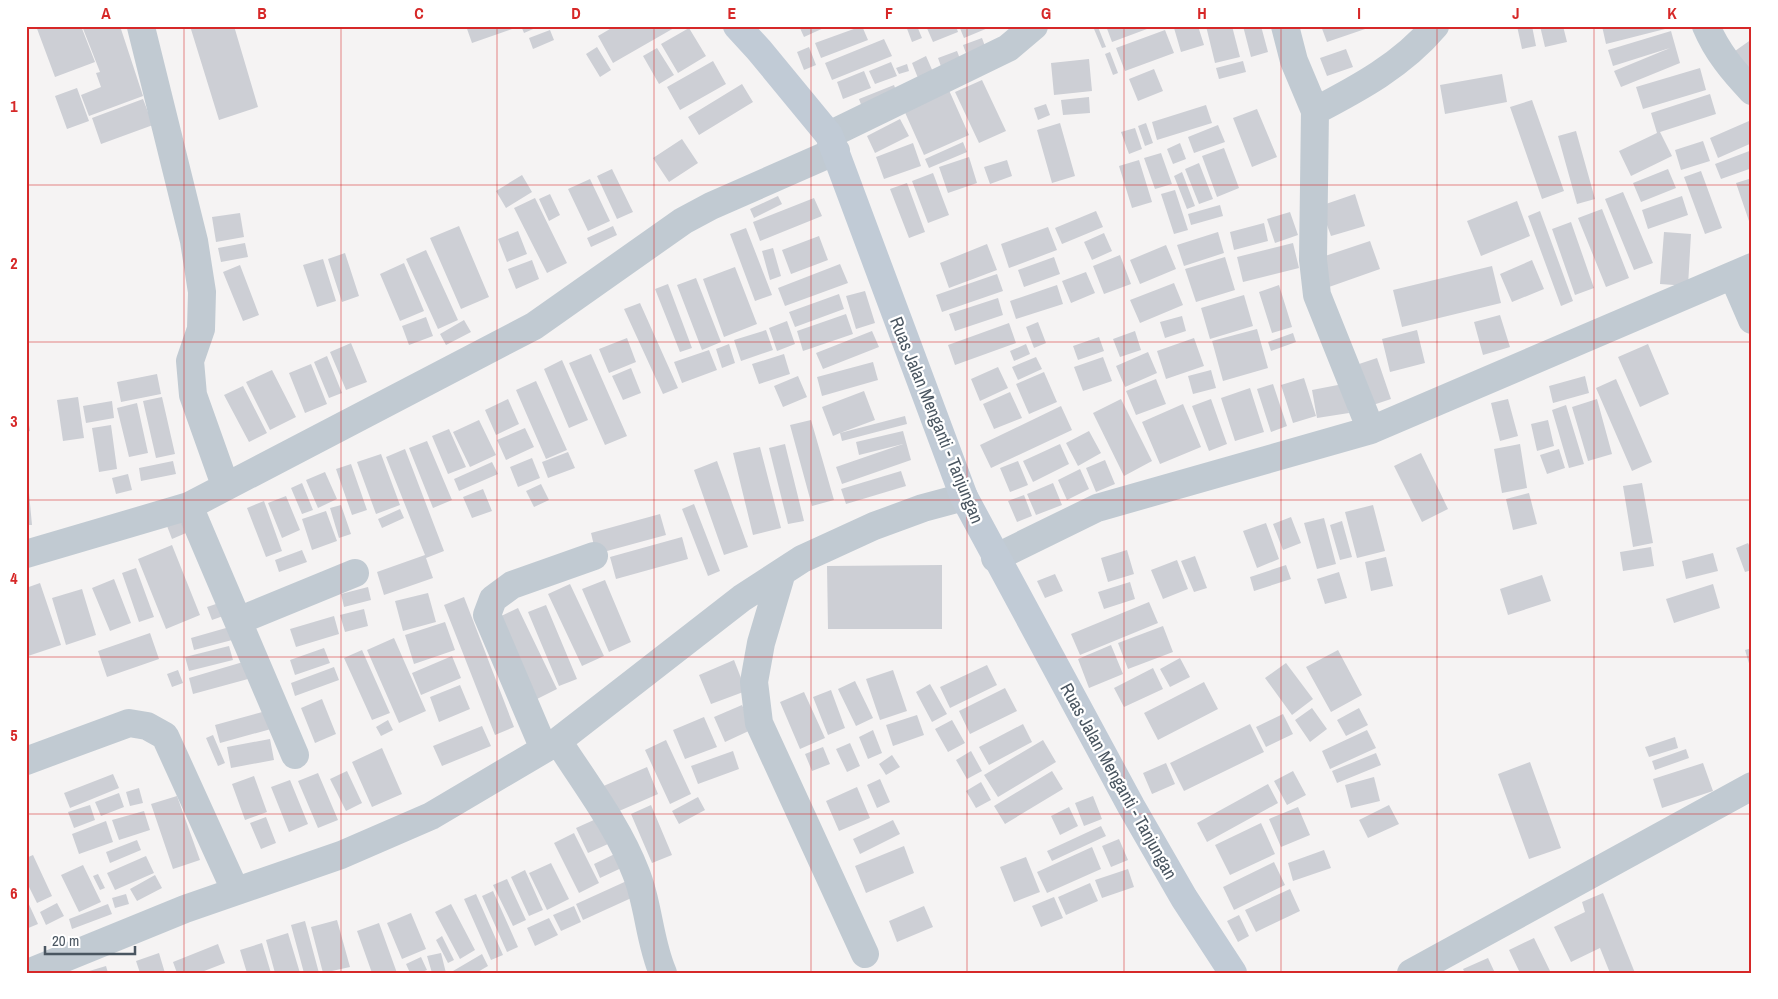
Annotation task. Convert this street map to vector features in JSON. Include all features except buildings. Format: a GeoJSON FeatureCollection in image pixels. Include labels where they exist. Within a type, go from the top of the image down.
{"type":"FeatureCollection","features":[{"type":"Feature","properties":{"kind":"main road","name":"Ruas Jalan Menganti - Tanjungan"},"geometry":{"type":"LineString","coordinates":[[737,26],[759,50],[833,143],[964,497],[1131,806],[1184,898],[1233,973]]}},
{"type":"Feature","properties":{"kind":"street"},"geometry":{"type":"LineString","coordinates":[[26,554],[189,506],[225,485],[534,326],[683,222],[1008,48],[1034,26]]}},
{"type":"Feature","properties":{"kind":"street"},"geometry":{"type":"LineString","coordinates":[[1285,26],[1294,60],[1315,112],[1313,260],[1317,295],[1371,430]]}},
{"type":"Feature","properties":{"kind":"street"},"geometry":{"type":"LineString","coordinates":[[1315,112],[1378,77],[1424,39],[1435,26]]}},
{"type":"Feature","properties":{"kind":"street"},"geometry":{"type":"LineString","coordinates":[[1706,26],[1714,45],[1731,70],[1752,91]]}},
{"type":"Feature","properties":{"kind":"street"},"geometry":{"type":"LineString","coordinates":[[141,27],[194,241],[202,292],[201,329],[190,361],[192,395],[225,485]]}},
{"type":"Feature","properties":{"kind":"street"},"geometry":{"type":"LineString","coordinates":[[996,558],[1097,508],[1371,430],[1742,271],[1752,320]]}},
{"type":"Feature","properties":{"kind":"street"},"geometry":{"type":"LineString","coordinates":[[28,973],[59,966],[236,890],[341,855],[431,816],[551,745],[742,598],[802,559],[874,526],[922,508],[964,497]]}},
{"type":"Feature","properties":{"kind":"street"},"geometry":{"type":"LineString","coordinates":[[189,506],[295,755]]}},
{"type":"Feature","properties":{"kind":"street"},"geometry":{"type":"LineString","coordinates":[[594,556],[512,585],[493,599],[487,615],[551,745],[628,854],[642,890],[650,932],[663,973]]}},
{"type":"Feature","properties":{"kind":"street"},"geometry":{"type":"LineString","coordinates":[[782,572],[761,643],[754,682],[759,723],[865,954]]}},
{"type":"Feature","properties":{"kind":"street"},"geometry":{"type":"LineString","coordinates":[[238,621],[355,573]]}},
{"type":"Feature","properties":{"kind":"street"},"geometry":{"type":"LineString","coordinates":[[26,761],[129,723],[147,726],[165,736],[236,890]]}},
{"type":"Feature","properties":{"kind":"street"},"geometry":{"type":"LineString","coordinates":[[1411,973],[1752,786]]}}]}
